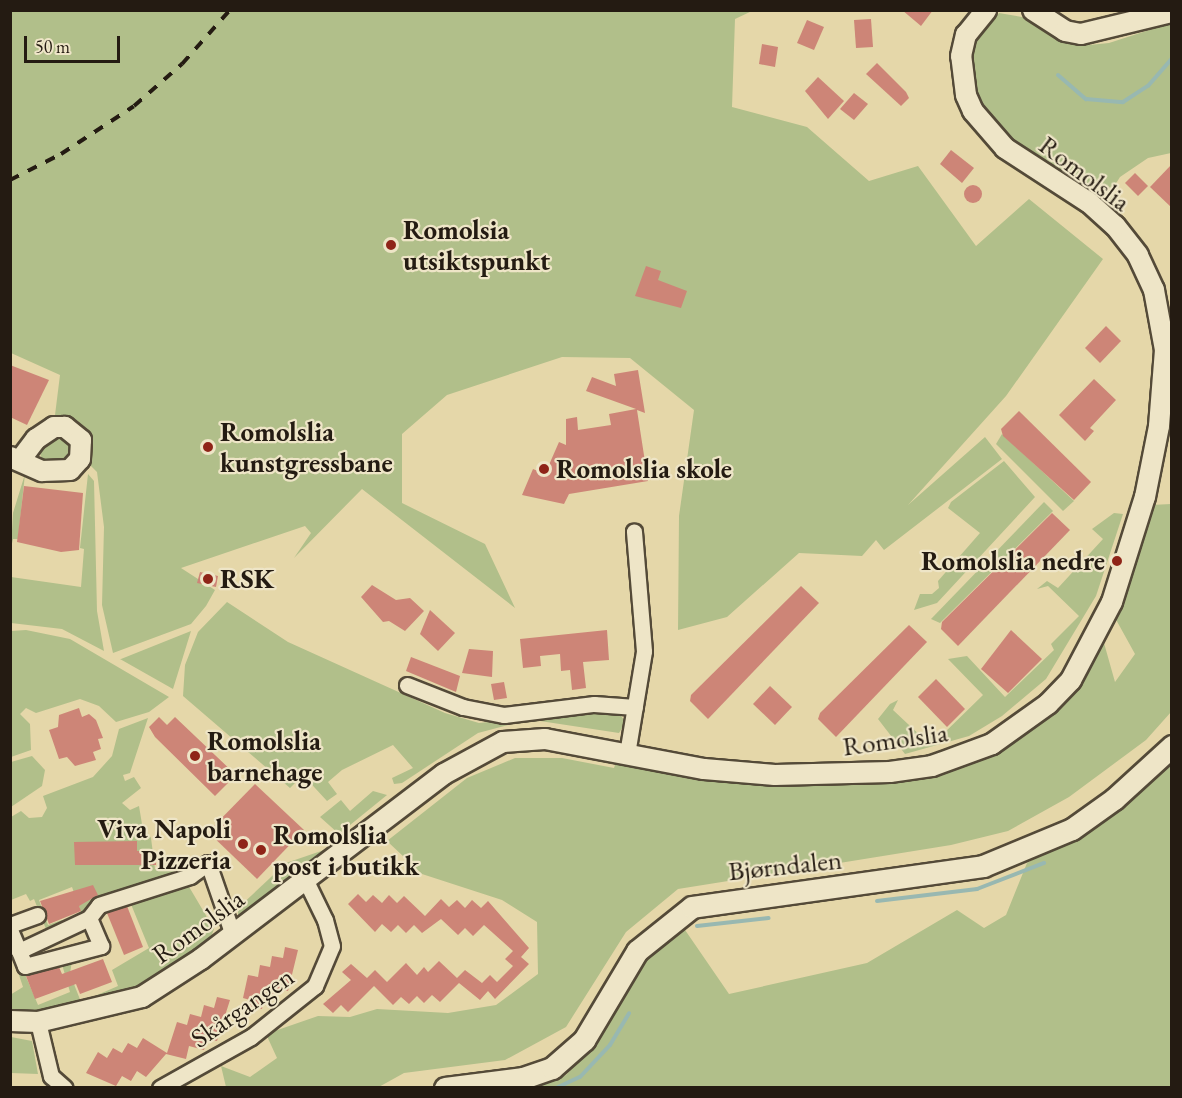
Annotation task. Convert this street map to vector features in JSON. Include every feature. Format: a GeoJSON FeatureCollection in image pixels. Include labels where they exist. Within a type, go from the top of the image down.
{"type":"FeatureCollection","features":[{"type":"Feature","properties":{"kind":"main road","name":"Bjørndalen"},"geometry":{"type":"LineString","coordinates":[[445,1088],[524,1078],[552,1068],[584,1040],[637,951],[692,907],[983,866],[1072,829],[1114,800],[1172,746]]}},
{"type":"Feature","properties":{"kind":"street","name":"Romolslia"},"geometry":{"type":"LineString","coordinates":[[10,1021],[38,1022],[142,997],[233,935],[444,774],[503,742],[545,739],[704,769],[775,775],[843,775],[932,766],[992,744],[1021,726],[1071,680],[1090,649],[1112,602],[1145,498],[1163,386],[1162,321],[1138,255],[1115,226],[1088,202],[1005,148],[973,111],[961,56],[966,35],[986,10]]}},
{"type":"Feature","properties":{"kind":"street"},"geometry":{"type":"LineString","coordinates":[[1033,10],[1073,34],[1172,12]]}},
{"type":"Feature","properties":{"kind":"street"},"geometry":{"type":"LineString","coordinates":[[1117,25],[1145,10]]}},
{"type":"Feature","properties":{"kind":"street"},"geometry":{"type":"LineString","coordinates":[[627,754],[644,626],[634,531]]}},
{"type":"Feature","properties":{"kind":"street"},"geometry":{"type":"LineString","coordinates":[[407,685],[463,708],[504,715],[594,704],[634,707]]}},
{"type":"Feature","properties":{"kind":"street"},"geometry":{"type":"LineString","coordinates":[[19,951],[89,918],[99,905],[190,876],[208,863],[233,935]]}},
{"type":"Feature","properties":{"kind":"street","name":"Skårgangen"},"geometry":{"type":"LineString","coordinates":[[160,1088],[251,1037],[315,986],[332,946],[325,920],[306,881]]}},
{"type":"Feature","properties":{"kind":"street"},"geometry":{"type":"LineString","coordinates":[[10,925],[37,915]]}},
{"type":"Feature","properties":{"kind":"street"},"geometry":{"type":"LineString","coordinates":[[10,930],[25,966],[101,946],[89,918]]}},
{"type":"Feature","properties":{"kind":"street"},"geometry":{"type":"LineString","coordinates":[[38,1022],[51,1076],[65,1088]]}},
{"type":"Feature","properties":{"kind":"green space"},"geometry":{"type":"Polygon","coordinates":[[[11,11],[752,11],[735,19],[732,107],[807,127],[869,181],[918,166],[976,246],[1029,199],[1103,259],[1006,396],[908,505],[985,437],[1002,459],[884,550],[876,540],[862,556],[799,553],[727,617],[678,630],[679,516],[694,410],[630,358],[562,357],[447,395],[402,434],[402,503],[485,544],[515,608],[362,489],[294,558],[311,533],[305,526],[181,568],[215,590],[206,606],[191,624],[113,653],[102,605],[104,527],[97,472],[87,462],[73,423],[55,415],[60,375],[11,353],[11,11]]]}},
{"type":"Feature","properties":{"kind":"green space"},"geometry":{"type":"Polygon","coordinates":[[[999,13],[1022,17],[1052,35],[1089,45],[1109,43],[1171,23],[1171,153],[1148,158],[1120,177],[1110,193],[1122,211],[1115,218],[1003,136],[980,107],[970,61],[973,43],[999,13]]]}},
{"type":"Feature","properties":{"kind":"green space"},"geometry":{"type":"Polygon","coordinates":[[[1002,434],[1074,501],[1063,511],[996,444],[1002,434]]]}},
{"type":"Feature","properties":{"kind":"green space"},"geometry":{"type":"Polygon","coordinates":[[[56,435],[67,440],[72,451],[67,462],[56,467],[45,462],[40,451],[45,440],[56,435]]]}},
{"type":"Feature","properties":{"kind":"green space"},"geometry":{"type":"Polygon","coordinates":[[[1004,461],[1035,497],[937,603],[914,610],[920,594],[932,594],[939,588],[938,581],[980,533],[948,508],[951,502],[1004,461]]]}},
{"type":"Feature","properties":{"kind":"green space"},"geometry":{"type":"Polygon","coordinates":[[[25,474],[18,539],[13,539],[11,548],[13,513],[25,474]]]}},
{"type":"Feature","properties":{"kind":"green space"},"geometry":{"type":"Polygon","coordinates":[[[88,474],[94,481],[97,611],[104,651],[62,629],[11,623],[11,577],[81,587],[84,549],[80,548],[88,474]]]}},
{"type":"Feature","properties":{"kind":"green space"},"geometry":{"type":"Polygon","coordinates":[[[1044,502],[1053,511],[940,623],[931,619],[1044,502]]]}},
{"type":"Feature","properties":{"kind":"green space"},"geometry":{"type":"Polygon","coordinates":[[[1171,504],[1171,712],[1146,740],[1069,797],[1008,831],[951,845],[678,889],[626,932],[566,1027],[505,1060],[404,1073],[377,1088],[226,1087],[221,1066],[250,1077],[277,1058],[266,1034],[318,1016],[350,1017],[377,1009],[448,1013],[496,1005],[538,974],[537,922],[502,900],[422,874],[387,841],[467,778],[515,758],[562,758],[614,768],[617,759],[742,782],[804,785],[933,776],[970,763],[1013,743],[1033,727],[1083,674],[1104,643],[1115,682],[1135,654],[1114,616],[1134,572],[1151,505],[1171,504]]]}},
{"type":"Feature","properties":{"kind":"green space"},"geometry":{"type":"Polygon","coordinates":[[[1114,513],[1123,514],[1096,596],[1046,679],[1002,716],[969,736],[905,754],[878,719],[890,704],[898,700],[893,710],[924,739],[932,734],[939,738],[983,695],[948,659],[967,656],[1005,697],[1054,650],[1051,644],[1079,616],[1048,586],[1037,589],[1047,581],[1058,588],[1103,539],[1092,529],[1114,513]]]}},
{"type":"Feature","properties":{"kind":"green space"},"geometry":{"type":"Polygon","coordinates":[[[227,602],[288,642],[445,713],[479,723],[616,709],[624,720],[622,728],[619,733],[540,721],[512,724],[478,733],[402,783],[394,784],[392,778],[413,768],[393,745],[342,770],[328,782],[337,794],[327,801],[303,775],[290,788],[183,696],[185,665],[198,632],[227,602]]]}},
{"type":"Feature","properties":{"kind":"green space"},"geometry":{"type":"Polygon","coordinates":[[[26,630],[70,639],[169,697],[149,712],[116,722],[99,706],[80,699],[36,713],[26,708],[20,714],[30,724],[31,750],[11,757],[11,631],[26,630]]]}},
{"type":"Feature","properties":{"kind":"green space"},"geometry":{"type":"Polygon","coordinates":[[[191,631],[173,689],[120,659],[121,659],[191,631]]]}},
{"type":"Feature","properties":{"kind":"green space"},"geometry":{"type":"Polygon","coordinates":[[[148,718],[130,773],[123,775],[125,781],[134,777],[141,788],[122,803],[130,810],[139,806],[142,824],[151,838],[155,869],[179,869],[183,874],[70,923],[69,918],[81,912],[72,887],[39,900],[48,925],[62,920],[64,926],[48,934],[34,899],[30,901],[26,894],[11,900],[11,817],[21,811],[29,818],[42,817],[47,808],[43,796],[93,777],[112,756],[119,729],[148,718]]]}},
{"type":"Feature","properties":{"kind":"green space"},"geometry":{"type":"Polygon","coordinates":[[[32,756],[45,770],[42,786],[11,807],[11,762],[32,756]]]}},
{"type":"Feature","properties":{"kind":"green space"},"geometry":{"type":"Polygon","coordinates":[[[1171,761],[1171,1087],[531,1088],[566,1075],[594,1044],[644,958],[683,927],[729,994],[867,963],[957,910],[984,928],[1006,915],[1027,863],[1089,829],[1171,761]]]}},
{"type":"Feature","properties":{"kind":"green space"},"geometry":{"type":"Polygon","coordinates":[[[373,791],[387,795],[339,834],[320,817],[341,800],[350,811],[373,791]]]}},
{"type":"Feature","properties":{"kind":"green space"},"geometry":{"type":"Polygon","coordinates":[[[330,848],[242,919],[238,917],[238,908],[286,863],[330,848]]]}},
{"type":"Feature","properties":{"kind":"green space"},"geometry":{"type":"Polygon","coordinates":[[[185,880],[214,929],[208,945],[173,972],[125,996],[35,1016],[11,1013],[10,995],[23,987],[19,975],[24,972],[38,1005],[70,992],[61,961],[72,960],[70,974],[81,1002],[118,986],[112,970],[149,948],[128,897],[185,880]]]}},
{"type":"Feature","properties":{"kind":"green space"},"geometry":{"type":"Polygon","coordinates":[[[11,1037],[32,1041],[38,1074],[11,1073],[11,1037]]]}},
{"type":"Feature","properties":{"kind":"building"},"geometry":{"type":"Polygon","coordinates":[[[902,10],[933,10],[921,26],[902,10]]]}},
{"type":"Feature","properties":{"kind":"building"},"geometry":{"type":"Polygon","coordinates":[[[871,19],[873,47],[856,48],[854,20],[871,19]]]}},
{"type":"Feature","properties":{"kind":"building"},"geometry":{"type":"Polygon","coordinates":[[[807,20],[824,27],[814,50],[797,43],[807,20]]]}},
{"type":"Feature","properties":{"kind":"building"},"geometry":{"type":"Polygon","coordinates":[[[762,44],[778,47],[775,67],[759,64],[762,44]]]}},
{"type":"Feature","properties":{"kind":"building"},"geometry":{"type":"Polygon","coordinates":[[[877,63],[906,92],[909,98],[901,106],[866,74],[877,63]]]}},
{"type":"Feature","properties":{"kind":"building"},"geometry":{"type":"Polygon","coordinates":[[[818,77],[844,101],[828,119],[805,91],[818,77]]]}},
{"type":"Feature","properties":{"kind":"building"},"geometry":{"type":"Polygon","coordinates":[[[854,93],[868,104],[854,120],[840,109],[854,93]]]}},
{"type":"Feature","properties":{"kind":"building"},"geometry":{"type":"Polygon","coordinates":[[[951,150],[974,168],[962,183],[940,164],[951,150]]]}},
{"type":"Feature","properties":{"kind":"building"},"geometry":{"type":"Polygon","coordinates":[[[1172,164],[1172,208],[1150,187],[1172,164]]]}},
{"type":"Feature","properties":{"kind":"building"},"geometry":{"type":"Polygon","coordinates":[[[1135,173],[1148,186],[1138,196],[1125,183],[1135,173]]]}},
{"type":"Feature","properties":{"kind":"building"},"geometry":{"type":"Polygon","coordinates":[[[973,185],[979,188],[982,194],[979,200],[973,203],[967,200],[964,194],[967,188],[973,185]]]}},
{"type":"Feature","properties":{"kind":"building"},"geometry":{"type":"Polygon","coordinates":[[[646,266],[661,271],[658,280],[687,291],[681,308],[635,296],[646,266]]]}},
{"type":"Feature","properties":{"kind":"building"},"geometry":{"type":"Polygon","coordinates":[[[1106,326],[1121,341],[1100,363],[1085,348],[1106,326]]]}},
{"type":"Feature","properties":{"kind":"building"},"geometry":{"type":"Polygon","coordinates":[[[10,365],[49,380],[27,425],[10,417],[10,365]]]}},
{"type":"Feature","properties":{"kind":"building"},"geometry":{"type":"Polygon","coordinates":[[[638,370],[645,413],[637,410],[648,481],[569,494],[564,504],[522,495],[533,469],[545,474],[559,442],[566,445],[566,419],[577,417],[578,430],[611,425],[609,414],[636,409],[586,391],[592,377],[616,386],[614,374],[638,370]]]}},
{"type":"Feature","properties":{"kind":"building"},"geometry":{"type":"Polygon","coordinates":[[[1094,379],[1116,400],[1090,428],[1094,431],[1085,441],[1059,415],[1094,379]]]}},
{"type":"Feature","properties":{"kind":"building"},"geometry":{"type":"Polygon","coordinates":[[[1019,411],[1091,482],[1074,500],[1003,436],[1001,429],[1019,411]]]}},
{"type":"Feature","properties":{"kind":"building"},"geometry":{"type":"Polygon","coordinates":[[[24,486],[83,493],[79,550],[61,552],[17,542],[24,486]]]}},
{"type":"Feature","properties":{"kind":"building"},"geometry":{"type":"Polygon","coordinates":[[[1052,513],[1070,530],[958,646],[941,629],[942,622],[1052,513]]]}},
{"type":"Feature","properties":{"kind":"building","name":"RSK"},"geometry":{"type":"Polygon","coordinates":[[[200,572],[218,576],[216,587],[197,583],[200,572]]]}},
{"type":"Feature","properties":{"kind":"building"},"geometry":{"type":"Polygon","coordinates":[[[372,585],[396,600],[410,598],[424,611],[405,631],[389,621],[383,622],[361,597],[372,585]]]}},
{"type":"Feature","properties":{"kind":"building"},"geometry":{"type":"Polygon","coordinates":[[[801,586],[819,603],[708,719],[690,701],[691,695],[801,586]]]}},
{"type":"Feature","properties":{"kind":"building"},"geometry":{"type":"Polygon","coordinates":[[[430,610],[455,633],[438,651],[420,634],[430,610]]]}},
{"type":"Feature","properties":{"kind":"building"},"geometry":{"type":"Polygon","coordinates":[[[909,625],[927,642],[836,737],[818,719],[820,713],[909,625]]]}},
{"type":"Feature","properties":{"kind":"building"},"geometry":{"type":"Polygon","coordinates":[[[607,630],[609,660],[583,662],[586,688],[572,690],[570,670],[561,671],[560,654],[540,656],[541,666],[523,668],[520,639],[607,630]]]}},
{"type":"Feature","properties":{"kind":"building"},"geometry":{"type":"Polygon","coordinates":[[[1011,630],[1042,659],[1008,693],[981,669],[1011,630]]]}},
{"type":"Feature","properties":{"kind":"building"},"geometry":{"type":"Polygon","coordinates":[[[469,649],[493,651],[492,677],[462,673],[469,649]]]}},
{"type":"Feature","properties":{"kind":"building"},"geometry":{"type":"Polygon","coordinates":[[[411,657],[460,676],[456,692],[406,671],[411,657]]]}},
{"type":"Feature","properties":{"kind":"building"},"geometry":{"type":"Polygon","coordinates":[[[936,679],[965,709],[947,727],[918,697],[936,679]]]}},
{"type":"Feature","properties":{"kind":"building"},"geometry":{"type":"Polygon","coordinates":[[[504,682],[507,698],[494,700],[491,684],[504,682]]]}},
{"type":"Feature","properties":{"kind":"building"},"geometry":{"type":"Polygon","coordinates":[[[770,686],[792,707],[775,725],[753,704],[770,686]]]}},
{"type":"Feature","properties":{"kind":"building"},"geometry":{"type":"Polygon","coordinates":[[[79,708],[82,717],[89,714],[96,720],[103,738],[98,739],[101,749],[93,752],[96,760],[75,766],[67,757],[59,759],[49,730],[58,727],[59,715],[79,708]]]}},
{"type":"Feature","properties":{"kind":"building"},"geometry":{"type":"Polygon","coordinates":[[[159,717],[167,725],[175,717],[236,775],[215,796],[155,737],[149,727],[159,717]]]}},
{"type":"Feature","properties":{"kind":"building"},"geometry":{"type":"Polygon","coordinates":[[[255,784],[304,830],[257,879],[208,832],[255,784]]]}},
{"type":"Feature","properties":{"kind":"building"},"geometry":{"type":"Polygon","coordinates":[[[137,841],[137,851],[156,851],[156,865],[75,865],[74,842],[137,841]]]}},
{"type":"Feature","properties":{"kind":"building"},"geometry":{"type":"Polygon","coordinates":[[[93,885],[98,895],[79,906],[81,911],[49,924],[40,901],[93,885]]]}},
{"type":"Feature","properties":{"kind":"building"},"geometry":{"type":"Polygon","coordinates":[[[358,894],[366,902],[373,895],[382,903],[389,895],[397,903],[404,896],[425,916],[441,899],[449,907],[457,900],[465,908],[472,900],[481,908],[488,901],[529,948],[521,957],[529,964],[495,999],[488,991],[480,1000],[459,983],[440,1002],[432,995],[424,1003],[417,996],[409,1004],[401,997],[393,1005],[374,986],[348,1012],[341,1005],[333,1013],[323,1004],[351,980],[342,972],[351,964],[367,978],[375,970],[387,982],[406,963],[417,975],[424,967],[428,972],[439,961],[457,978],[465,970],[482,983],[490,975],[497,982],[513,966],[505,959],[513,951],[484,925],[473,936],[465,928],[458,935],[441,919],[422,933],[414,925],[406,933],[398,925],[391,932],[382,924],[375,932],[348,904],[358,894]]]}},
{"type":"Feature","properties":{"kind":"building"},"geometry":{"type":"Polygon","coordinates":[[[127,906],[143,947],[124,955],[107,913],[127,906]]]}},
{"type":"Feature","properties":{"kind":"building"},"geometry":{"type":"Polygon","coordinates":[[[285,947],[298,950],[288,991],[278,989],[276,1000],[264,998],[262,1009],[248,1007],[250,1000],[243,998],[248,975],[258,977],[260,965],[270,967],[272,956],[283,958],[285,947]]]}},
{"type":"Feature","properties":{"kind":"building"},"geometry":{"type":"Polygon","coordinates":[[[103,959],[112,982],[80,994],[76,984],[35,999],[26,976],[59,967],[62,974],[103,959]]]}},
{"type":"Feature","properties":{"kind":"building"},"geometry":{"type":"Polygon","coordinates":[[[217,997],[230,1000],[217,1041],[207,1039],[204,1050],[189,1046],[186,1059],[166,1054],[146,1077],[137,1071],[131,1081],[122,1076],[116,1086],[86,1073],[98,1052],[107,1058],[113,1048],[122,1053],[128,1043],[137,1048],[143,1038],[167,1053],[177,1022],[187,1025],[190,1014],[201,1017],[204,1005],[214,1008],[217,997]]]}},
{"type":"Feature","properties":{"kind":"waterway"},"geometry":{"type":"LineString","coordinates":[[1058,75],[1086,99],[1123,102],[1148,86],[1172,58]]}},
{"type":"Feature","properties":{"kind":"waterway"},"geometry":{"type":"LineString","coordinates":[[877,901],[977,889],[1044,863]]}},
{"type":"Feature","properties":{"kind":"waterway"},"geometry":{"type":"LineString","coordinates":[[697,926],[769,918]]}},
{"type":"Feature","properties":{"kind":"waterway"},"geometry":{"type":"LineString","coordinates":[[556,1088],[580,1077],[610,1045],[629,1013]]}},
{"type":"Feature","properties":{"kind":"railway"},"geometry":{"type":"LineString","coordinates":[[10,180],[61,154],[134,106],[182,64],[230,10]]}},
{"type":"Feature","properties":{"kind":"place","name":"Romolsia utsiktspunkt"},"geometry":{"type":"Point","coordinates":[391,245]}},
{"type":"Feature","properties":{"kind":"place","name":"Romolslia kunstgressbane"},"geometry":{"type":"Point","coordinates":[208,447]}},
{"type":"Feature","properties":{"kind":"place","name":"Romolslia skole"},"geometry":{"type":"Point","coordinates":[544,469]}},
{"type":"Feature","properties":{"kind":"place","name":"Romolslia nedre"},"geometry":{"type":"Point","coordinates":[1117,561]}},
{"type":"Feature","properties":{"kind":"place","name":"RSK"},"geometry":{"type":"Point","coordinates":[208,579]}},
{"type":"Feature","properties":{"kind":"place","name":"Romolslia barnehage"},"geometry":{"type":"Point","coordinates":[195,756]}},
{"type":"Feature","properties":{"kind":"place","name":"Viva Napoli Pizzeria"},"geometry":{"type":"Point","coordinates":[243,844]}},
{"type":"Feature","properties":{"kind":"place","name":"Romolslia post i butikk"},"geometry":{"type":"Point","coordinates":[261,850]}}]}
